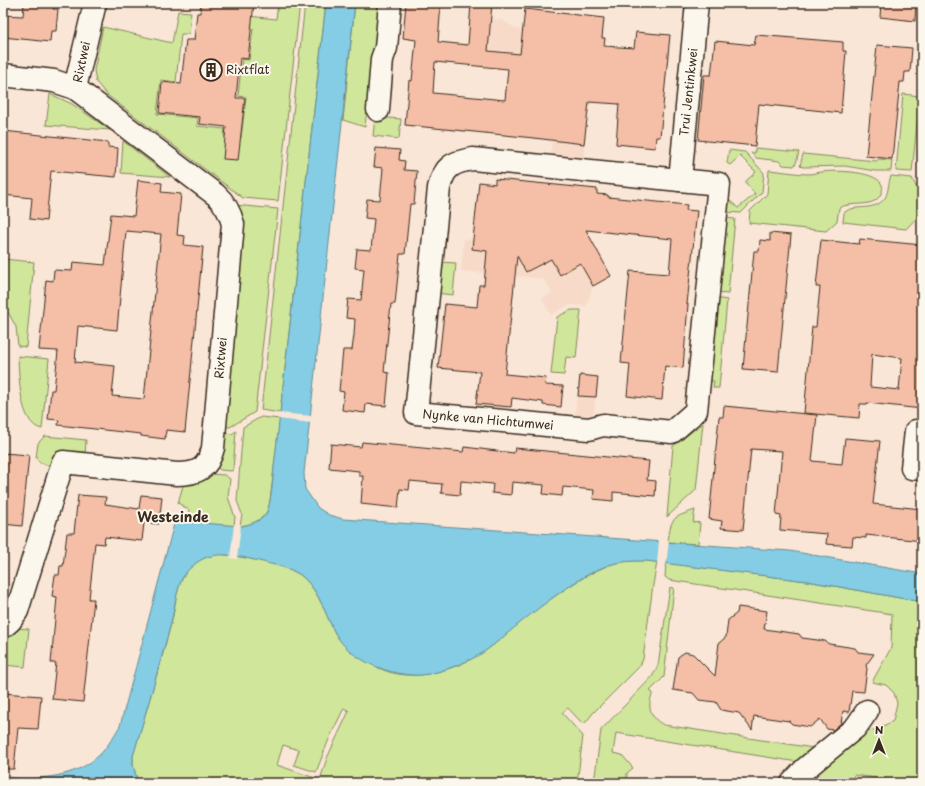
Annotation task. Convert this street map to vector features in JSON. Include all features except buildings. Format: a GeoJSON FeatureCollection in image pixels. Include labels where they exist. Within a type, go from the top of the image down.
{"type":"FeatureCollection","features":[{"type":"Feature","properties":{"kind":"street","name":"Rixtwei"},"geometry":{"type":"LineString","coordinates":[[3,627],[10,621],[17,611],[63,462],[177,474],[192,474],[202,468],[209,459],[213,448],[234,224],[231,215],[222,200],[75,88],[95,3]]}},
{"type":"Feature","properties":{"kind":"street"},"geometry":{"type":"LineString","coordinates":[[378,110],[382,59],[386,48],[390,3]]}},
{"type":"Feature","properties":{"kind":"street","name":"Trui Jentinkwei"},"geometry":{"type":"LineString","coordinates":[[680,180],[697,3]]}},
{"type":"Feature","properties":{"kind":"street"},"geometry":{"type":"LineString","coordinates":[[3,75],[54,81],[75,88]]}},
{"type":"Feature","properties":{"kind":"street","name":"Nynke van Hichtumwei"},"geometry":{"type":"LineString","coordinates":[[473,159],[680,180],[719,184],[696,412],[672,432],[603,425],[589,429],[416,413],[438,188],[441,176],[448,167],[460,161],[473,159]]}},
{"type":"Feature","properties":{"kind":"street"},"geometry":{"type":"LineString","coordinates":[[922,432],[916,431],[912,468],[922,469]]}},
{"type":"Feature","properties":{"kind":"street"},"geometry":{"type":"LineString","coordinates":[[792,783],[805,769],[856,727],[867,711]]}},
{"type":"Feature","properties":{"kind":"shaded area"},"geometry":{"type":"Polygon","coordinates":[[[525,9],[543,11],[541,31],[555,33],[557,12],[575,14],[573,35],[605,38],[602,70],[578,100],[568,121],[586,123],[583,163],[550,160],[558,82],[524,75],[507,74],[509,58],[467,55],[470,17],[503,20],[516,29],[523,30],[525,9]]]}},
{"type":"Feature","properties":{"kind":"shaded area"},"geometry":{"type":"Polygon","coordinates":[[[464,239],[598,253],[611,276],[593,286],[586,306],[569,305],[551,315],[542,299],[552,293],[544,279],[461,271],[464,239]]]}},
{"type":"Feature","properties":{"kind":"shaded area"},"geometry":{"type":"Polygon","coordinates":[[[579,375],[598,376],[594,412],[589,416],[575,415],[579,375]]]}},
{"type":"Feature","properties":{"kind":"green space"},"geometry":{"type":"Polygon","coordinates":[[[278,3],[300,3],[278,201],[243,198],[107,95],[96,82],[94,70],[103,27],[172,43],[178,11],[191,12],[189,34],[181,34],[176,82],[161,80],[157,114],[198,118],[197,126],[225,129],[224,136],[241,138],[246,97],[238,96],[242,59],[249,60],[253,29],[238,27],[239,15],[276,19],[278,3]]]}},
{"type":"Feature","properties":{"kind":"green space"},"geometry":{"type":"Polygon","coordinates":[[[305,3],[326,3],[280,413],[261,410],[305,3]]]}},
{"type":"Feature","properties":{"kind":"green space"},"geometry":{"type":"Polygon","coordinates":[[[355,3],[383,3],[379,47],[373,48],[365,127],[343,120],[355,3]]]}},
{"type":"Feature","properties":{"kind":"green space"},"geometry":{"type":"Polygon","coordinates":[[[50,94],[72,104],[110,130],[46,125],[50,94]]]}},
{"type":"Feature","properties":{"kind":"green space"},"geometry":{"type":"Polygon","coordinates":[[[903,94],[920,96],[912,172],[896,171],[903,94]]]}},
{"type":"Feature","properties":{"kind":"green space"},"geometry":{"type":"Polygon","coordinates":[[[375,117],[401,119],[399,139],[373,136],[375,117]]]}},
{"type":"Feature","properties":{"kind":"green space"},"geometry":{"type":"Polygon","coordinates":[[[123,141],[170,177],[121,173],[123,141]]]}},
{"type":"Feature","properties":{"kind":"green space"},"geometry":{"type":"Polygon","coordinates":[[[755,148],[799,152],[794,166],[783,165],[779,161],[756,158],[751,153],[755,153],[755,148]]]}},
{"type":"Feature","properties":{"kind":"green space"},"geometry":{"type":"Polygon","coordinates":[[[729,150],[745,152],[764,173],[762,192],[741,213],[724,212],[728,199],[738,208],[755,194],[746,181],[756,172],[740,156],[730,165],[727,163],[729,150]]]}},
{"type":"Feature","properties":{"kind":"green space"},"geometry":{"type":"Polygon","coordinates":[[[803,154],[876,161],[879,159],[892,160],[891,171],[875,171],[845,166],[803,167],[800,166],[803,154]]]}},
{"type":"Feature","properties":{"kind":"green space"},"geometry":{"type":"Polygon","coordinates":[[[769,170],[804,174],[828,171],[850,172],[872,177],[880,181],[882,188],[879,197],[876,200],[839,208],[837,221],[826,231],[749,223],[750,211],[767,194],[769,170]]]}},
{"type":"Feature","properties":{"kind":"green space"},"geometry":{"type":"Polygon","coordinates":[[[891,176],[912,178],[922,199],[922,212],[906,229],[843,222],[844,213],[848,210],[870,207],[880,203],[885,198],[891,176]]]}},
{"type":"Feature","properties":{"kind":"green space"},"geometry":{"type":"Polygon","coordinates":[[[234,205],[278,209],[255,412],[230,427],[222,426],[234,205]]]}},
{"type":"Feature","properties":{"kind":"green space"},"geometry":{"type":"Polygon","coordinates":[[[723,218],[735,219],[728,294],[716,293],[723,218]]]}},
{"type":"Feature","properties":{"kind":"green space"},"geometry":{"type":"Polygon","coordinates":[[[3,259],[34,262],[26,347],[18,346],[16,327],[3,305],[3,259]]]}},
{"type":"Feature","properties":{"kind":"green space"},"geometry":{"type":"Polygon","coordinates":[[[439,262],[456,263],[453,295],[436,293],[439,262]]]}},
{"type":"Feature","properties":{"kind":"green space"},"geometry":{"type":"Polygon","coordinates":[[[715,298],[727,300],[719,388],[713,388],[714,381],[707,381],[715,298]]]}},
{"type":"Feature","properties":{"kind":"green space"},"geometry":{"type":"Polygon","coordinates":[[[571,310],[581,310],[576,358],[566,357],[564,375],[551,374],[557,317],[571,310]]]}},
{"type":"Feature","properties":{"kind":"green space"},"geometry":{"type":"Polygon","coordinates":[[[18,356],[49,359],[42,429],[34,425],[29,419],[25,409],[20,386],[18,356]]]}},
{"type":"Feature","properties":{"kind":"green space"},"geometry":{"type":"Polygon","coordinates":[[[261,417],[280,419],[270,501],[267,512],[264,516],[251,524],[240,526],[242,514],[237,501],[243,427],[261,417]]]}},
{"type":"Feature","properties":{"kind":"green space"},"geometry":{"type":"Polygon","coordinates":[[[703,423],[696,490],[667,517],[673,446],[703,423]]]}},
{"type":"Feature","properties":{"kind":"green space"},"geometry":{"type":"Polygon","coordinates":[[[236,431],[233,470],[220,470],[216,466],[221,433],[232,434],[236,431]]]}},
{"type":"Feature","properties":{"kind":"green space"},"geometry":{"type":"Polygon","coordinates":[[[45,436],[86,440],[85,456],[56,452],[52,466],[40,463],[36,458],[38,443],[45,436]]]}},
{"type":"Feature","properties":{"kind":"green space"},"geometry":{"type":"Polygon","coordinates":[[[210,474],[225,475],[230,479],[228,497],[235,517],[234,526],[187,522],[189,510],[178,503],[184,482],[210,474]]]}},
{"type":"Feature","properties":{"kind":"green space"},"geometry":{"type":"Polygon","coordinates":[[[695,510],[693,522],[700,523],[698,544],[668,542],[670,528],[674,520],[677,517],[695,510]]]}},
{"type":"Feature","properties":{"kind":"green space"},"geometry":{"type":"Polygon","coordinates":[[[218,554],[264,562],[297,573],[304,578],[314,590],[335,633],[339,638],[374,666],[389,672],[406,675],[426,674],[446,670],[466,662],[489,648],[525,618],[555,596],[576,582],[609,565],[627,561],[657,562],[643,659],[640,666],[583,724],[568,708],[562,713],[583,736],[577,783],[319,783],[327,758],[349,711],[344,708],[329,739],[316,772],[294,765],[299,750],[283,745],[277,765],[315,778],[314,783],[138,783],[133,765],[133,756],[183,576],[197,562],[209,556],[218,554]]]}},
{"type":"Feature","properties":{"kind":"green space"},"geometry":{"type":"Polygon","coordinates":[[[666,563],[807,581],[922,602],[922,783],[854,775],[852,783],[801,783],[862,731],[875,730],[893,721],[897,703],[894,693],[886,685],[872,682],[891,648],[892,614],[669,580],[665,577],[666,563]]]}},
{"type":"Feature","properties":{"kind":"green space"},"geometry":{"type":"Polygon","coordinates":[[[670,587],[674,588],[664,677],[650,691],[653,693],[650,707],[653,716],[664,725],[820,749],[804,763],[616,733],[613,753],[622,755],[633,768],[627,773],[627,783],[594,783],[601,730],[652,677],[658,665],[670,587]]]}},
{"type":"Feature","properties":{"kind":"green space"},"geometry":{"type":"Polygon","coordinates":[[[17,628],[29,629],[25,667],[3,665],[3,636],[17,628]]]}},
{"type":"Feature","properties":{"kind":"water"},"geometry":{"type":"Polygon","coordinates":[[[326,3],[355,3],[304,473],[305,489],[318,508],[329,515],[343,519],[790,551],[922,574],[922,602],[807,581],[646,561],[623,562],[598,569],[576,581],[544,604],[484,652],[471,660],[437,672],[422,675],[410,675],[385,670],[361,659],[351,652],[335,633],[314,590],[300,575],[280,566],[236,556],[217,555],[201,560],[189,570],[182,579],[178,589],[170,627],[133,756],[133,765],[138,783],[3,783],[3,777],[39,778],[64,774],[76,770],[96,758],[112,739],[120,726],[174,524],[187,522],[241,526],[258,521],[266,514],[268,510],[326,3]]]}},
{"type":"Feature","properties":{"kind":"pier"},"geometry":{"type":"Polygon","coordinates":[[[278,413],[312,416],[311,423],[278,419],[278,413]]]}},
{"type":"Feature","properties":{"kind":"pier"},"geometry":{"type":"Polygon","coordinates":[[[234,524],[241,524],[237,559],[230,558],[234,524]]]}},
{"type":"Feature","properties":{"kind":"pier"},"geometry":{"type":"Polygon","coordinates":[[[659,539],[669,540],[666,565],[657,564],[659,539]]]}},
{"type":"Feature","properties":{"kind":"place","name":"Rixtflat"},"geometry":{"type":"Point","coordinates":[211,70]}},
{"type":"Feature","properties":{"kind":"district","name":"Westeinde"},"geometry":{"type":"Point","coordinates":[173,517]}}]}
